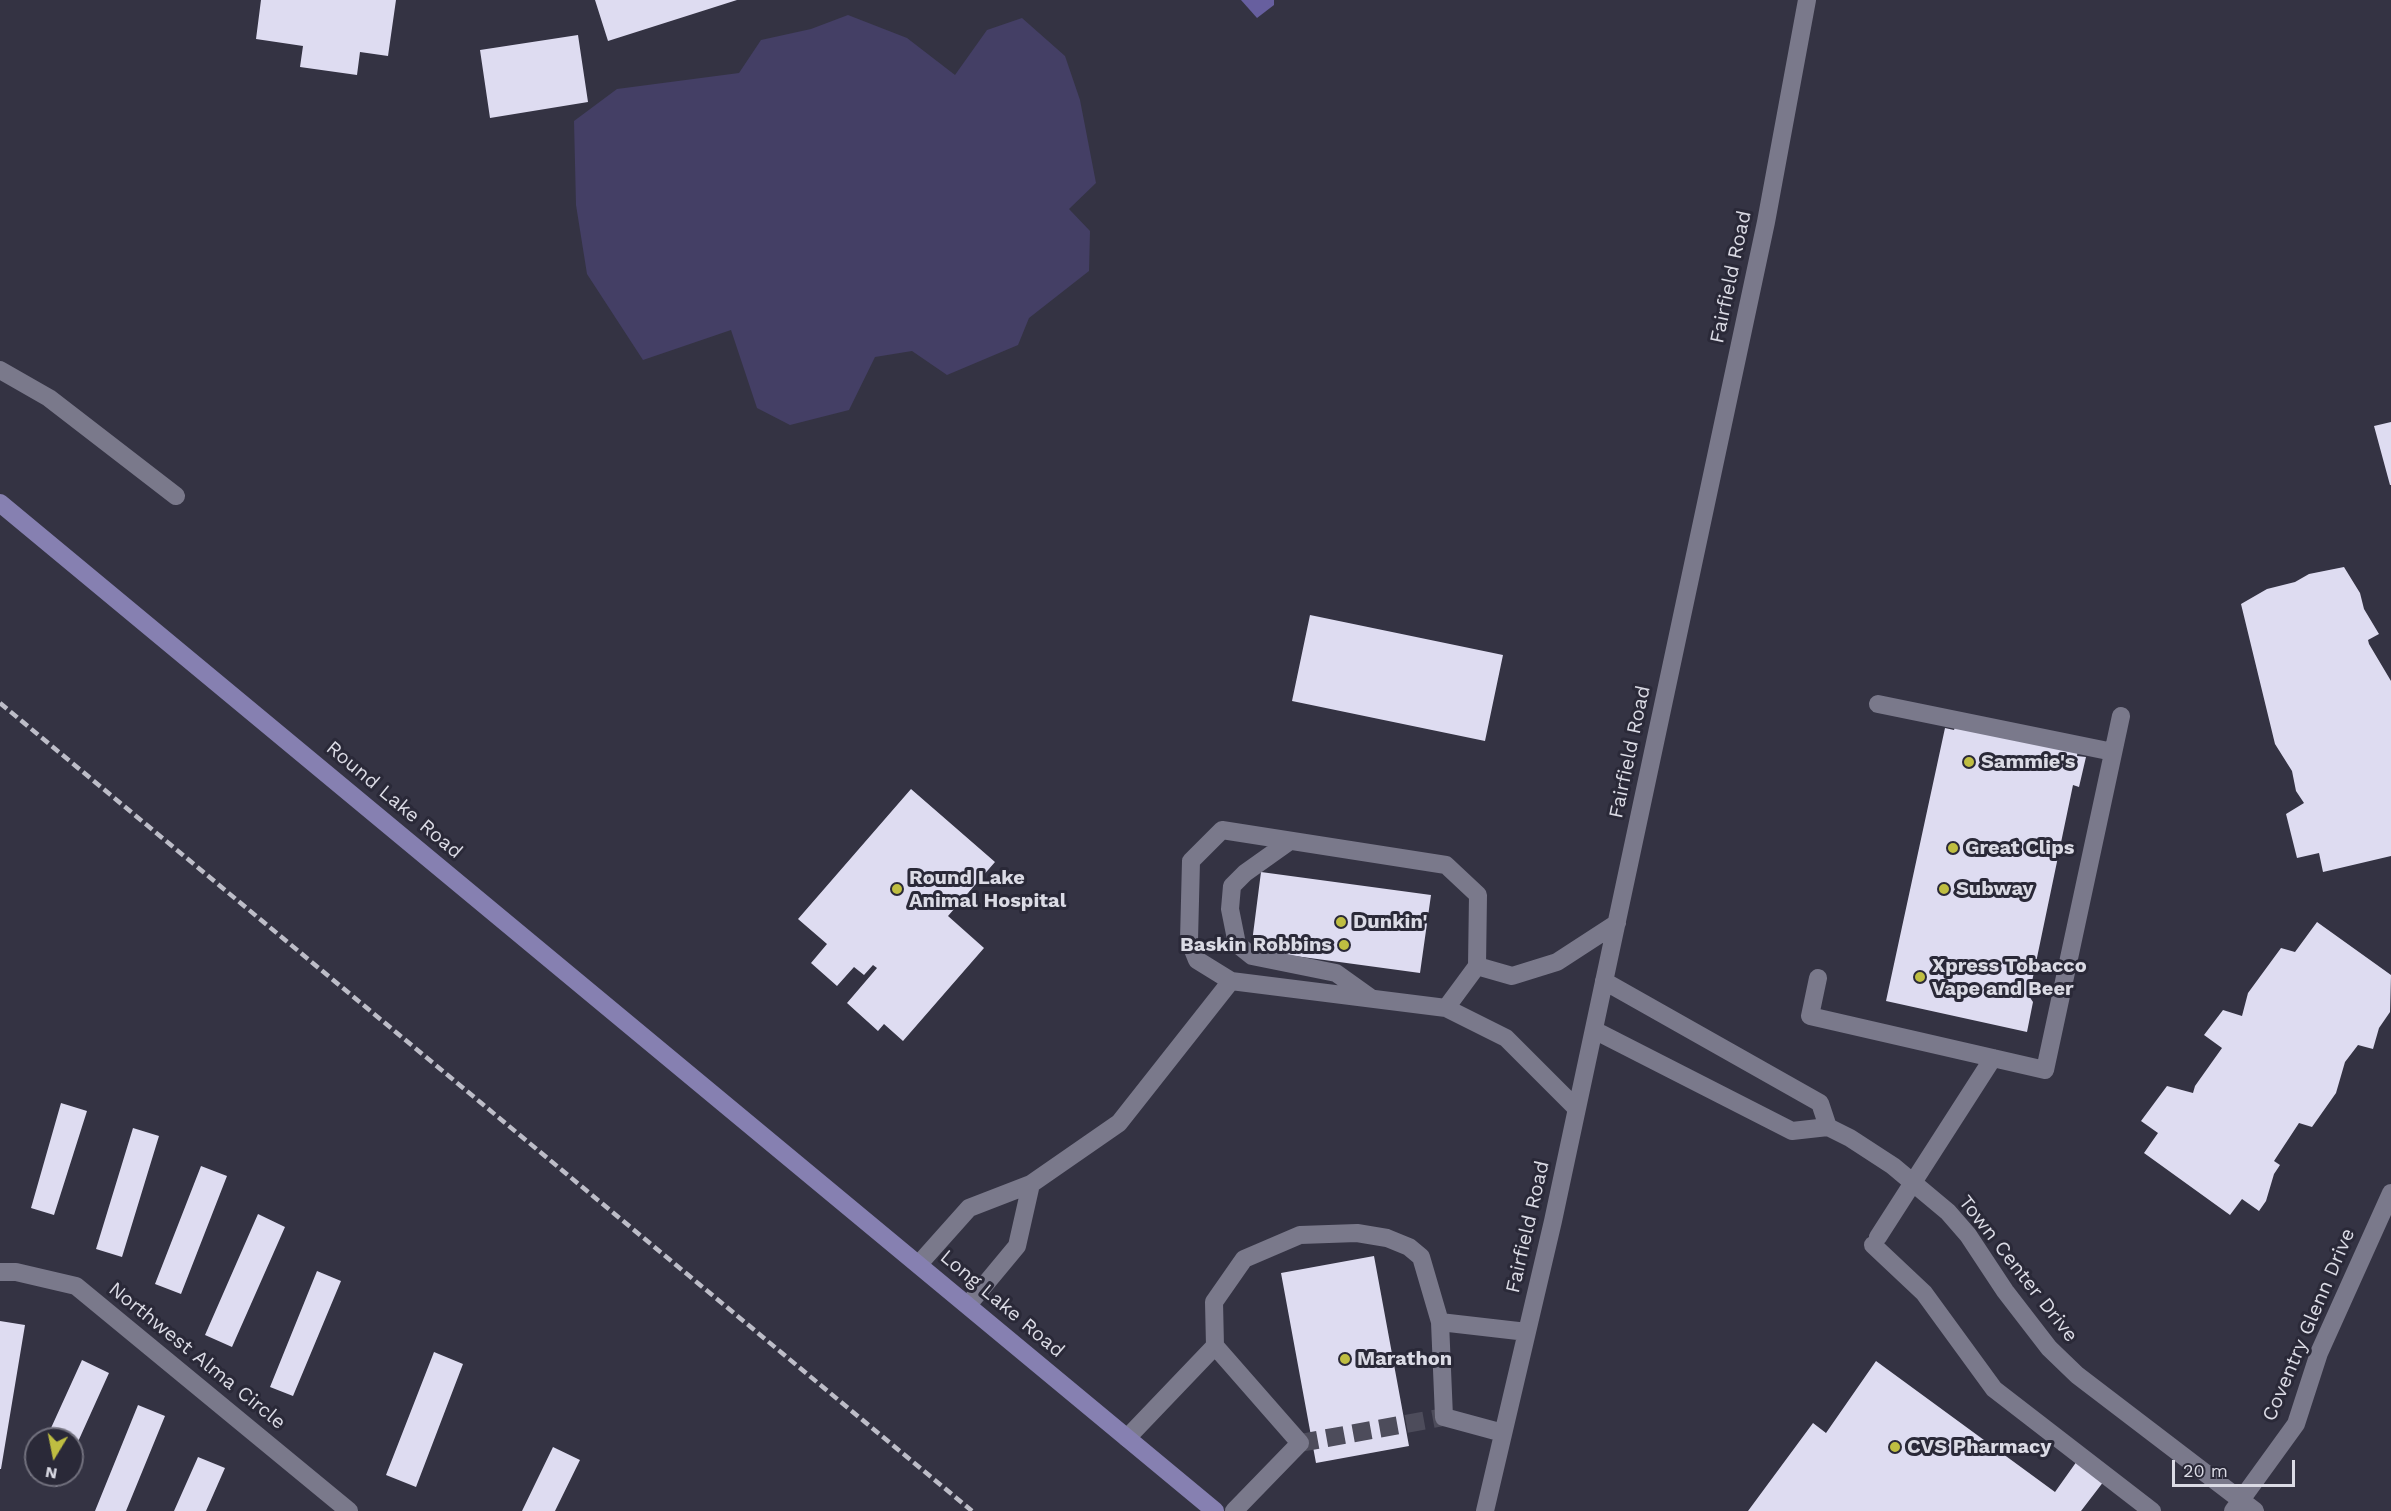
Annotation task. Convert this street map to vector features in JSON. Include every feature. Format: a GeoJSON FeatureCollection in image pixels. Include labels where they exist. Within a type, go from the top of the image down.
{"type":"FeatureCollection","features":[{"type":"Feature","properties":{"kind":"main road","name":"Round Lake Road"},"geometry":{"type":"LineString","coordinates":[[0,503],[760,1133]]}},
{"type":"Feature","properties":{"kind":"main road","name":"Long Lake Road"},"geometry":{"type":"LineString","coordinates":[[760,1133],[1215,1511]]}},
{"type":"Feature","properties":{"kind":"street","name":"Fairfield Road"},"geometry":{"type":"LineString","coordinates":[[1485,1511],[1594,1030],[1766,222],[1807,0]]}},
{"type":"Feature","properties":{"kind":"street"},"geometry":{"type":"LineString","coordinates":[[0,370],[49,398],[176,496]]}},
{"type":"Feature","properties":{"kind":"street"},"geometry":{"type":"LineString","coordinates":[[1878,704],[2113,752]]}},
{"type":"Feature","properties":{"kind":"street"},"geometry":{"type":"LineString","coordinates":[[1818,978],[1810,1016],[2045,1070],[2121,716]]}},
{"type":"Feature","properties":{"kind":"street"},"geometry":{"type":"LineString","coordinates":[[1446,1008],[1477,966],[1478,895],[1446,866],[1222,830],[1191,861],[1189,940],[1197,960],[1231,981],[1446,1008],[1506,1038],[1576,1109]]}},
{"type":"Feature","properties":{"kind":"street"},"geometry":{"type":"LineString","coordinates":[[1290,841],[1245,873],[1232,886],[1230,909],[1237,944],[1252,956],[1336,973],[1374,1000]]}},
{"type":"Feature","properties":{"kind":"street"},"geometry":{"type":"LineString","coordinates":[[1477,966],[1512,976],[1557,962],[1617,922]]}},
{"type":"Feature","properties":{"kind":"street"},"geometry":{"type":"LineString","coordinates":[[919,1264],[969,1208],[1031,1184],[1119,1123],[1231,981]]}},
{"type":"Feature","properties":{"kind":"street"},"geometry":{"type":"LineString","coordinates":[[1594,1030],[1792,1131],[1828,1127],[1820,1103],[1604,981]]}},
{"type":"Feature","properties":{"kind":"street"},"geometry":{"type":"LineString","coordinates":[[1993,1058],[1875,1241],[1924,1293],[1994,1389],[2151,1511]]}},
{"type":"Feature","properties":{"kind":"street","name":"Town Center Drive"},"geometry":{"type":"LineString","coordinates":[[1828,1127],[1871,1152],[1914,1183],[1948,1212],[1968,1235],[2016,1307],[2049,1348],[2100,1393],[2243,1507]]}},
{"type":"Feature","properties":{"kind":"street"},"geometry":{"type":"LineString","coordinates":[[968,1305],[1017,1246],[1031,1184]]}},
{"type":"Feature","properties":{"kind":"street","name":"Coventry Glenn Drive"},"geometry":{"type":"LineString","coordinates":[[2243,1507],[2296,1424],[2319,1353],[2391,1192]]}},
{"type":"Feature","properties":{"kind":"street"},"geometry":{"type":"LineString","coordinates":[[1234,1511],[1300,1443],[1215,1346],[1214,1302],[1244,1259],[1300,1235],[1357,1233],[1387,1238],[1409,1247],[1421,1257],[1440,1322],[1444,1417],[1503,1433]]}},
{"type":"Feature","properties":{"kind":"street","name":"Northwest Alma Circle"},"geometry":{"type":"LineString","coordinates":[[0,1272],[16,1272],[76,1286],[349,1511]]}},
{"type":"Feature","properties":{"kind":"street"},"geometry":{"type":"LineString","coordinates":[[1440,1322],[1527,1332]]}},
{"type":"Feature","properties":{"kind":"street"},"geometry":{"type":"LineString","coordinates":[[1127,1438],[1215,1346]]}},
{"type":"Feature","properties":{"kind":"shaded area"},"geometry":{"type":"Polygon","coordinates":[[[1241,0],[1274,0],[1274,5],[1257,18],[1241,0]]]}},
{"type":"Feature","properties":{"kind":"shaded area"},"geometry":{"type":"Polygon","coordinates":[[[848,15],[907,38],[955,75],[987,30],[1022,18],[1065,56],[1080,100],[1096,183],[1069,209],[1090,231],[1089,271],[1029,318],[1018,345],[947,375],[912,351],[875,357],[849,410],[790,425],[757,408],[731,330],[643,360],[587,274],[576,205],[574,121],[617,89],[739,73],[761,40],[811,29],[848,15]]]}},
{"type":"Feature","properties":{"kind":"building"},"geometry":{"type":"Polygon","coordinates":[[[261,0],[396,0],[388,56],[360,52],[357,75],[300,67],[303,46],[256,39],[261,0]]]}},
{"type":"Feature","properties":{"kind":"building"},"geometry":{"type":"Polygon","coordinates":[[[595,0],[737,0],[608,41],[595,0]]]}},
{"type":"Feature","properties":{"kind":"building"},"geometry":{"type":"Polygon","coordinates":[[[578,35],[588,102],[490,118],[480,50],[578,35]]]}},
{"type":"Feature","properties":{"kind":"building"},"geometry":{"type":"Polygon","coordinates":[[[2391,422],[2391,485],[2390,485],[2374,426],[2391,422]]]}},
{"type":"Feature","properties":{"kind":"building"},"geometry":{"type":"Polygon","coordinates":[[[2344,567],[2360,593],[2364,609],[2379,634],[2368,640],[2369,644],[2391,681],[2391,856],[2323,872],[2319,853],[2297,858],[2286,814],[2304,803],[2296,791],[2292,771],[2275,744],[2241,604],[2267,589],[2295,582],[2309,574],[2344,567]]]}},
{"type":"Feature","properties":{"kind":"building"},"geometry":{"type":"Polygon","coordinates":[[[1310,615],[1503,655],[1485,741],[1292,701],[1310,615]]]}},
{"type":"Feature","properties":{"kind":"building"},"geometry":{"type":"Polygon","coordinates":[[[1957,721],[2078,748],[2077,756],[2086,757],[2079,787],[2073,785],[2029,996],[2033,1002],[2027,1032],[1886,1001],[1945,728],[1954,730],[1957,721]]]}},
{"type":"Feature","properties":{"kind":"building","name":"Round Lake Animal Hospital"},"geometry":{"type":"Polygon","coordinates":[[[911,789],[995,862],[948,916],[984,948],[903,1041],[884,1024],[878,1031],[847,1003],[877,968],[873,965],[864,975],[854,967],[837,986],[811,963],[827,944],[798,919],[911,789]]]}},
{"type":"Feature","properties":{"kind":"building","name":"Dunkin'"},"geometry":{"type":"Polygon","coordinates":[[[1261,872],[1431,895],[1420,973],[1251,950],[1261,872]]]}},
{"type":"Feature","properties":{"kind":"building"},"geometry":{"type":"Polygon","coordinates":[[[2317,922],[2391,975],[2390,1012],[2379,1028],[2373,1049],[2358,1045],[2345,1062],[2336,1093],[2312,1127],[2299,1123],[2274,1161],[2280,1165],[2274,1174],[2266,1201],[2259,1211],[2242,1199],[2230,1215],[2144,1153],[2158,1133],[2141,1121],[2167,1086],[2193,1093],[2195,1086],[2222,1048],[2204,1035],[2223,1010],[2242,1016],[2248,993],[2281,948],[2295,952],[2317,922]]]}},
{"type":"Feature","properties":{"kind":"building"},"geometry":{"type":"Polygon","coordinates":[[[61,1103],[87,1111],[54,1215],[31,1208],[61,1103]]]}},
{"type":"Feature","properties":{"kind":"building"},"geometry":{"type":"Polygon","coordinates":[[[133,1128],[159,1136],[122,1257],[96,1249],[133,1128]]]}},
{"type":"Feature","properties":{"kind":"building"},"geometry":{"type":"Polygon","coordinates":[[[201,1166],[227,1176],[181,1294],[155,1284],[201,1166]]]}},
{"type":"Feature","properties":{"kind":"building"},"geometry":{"type":"Polygon","coordinates":[[[258,1214],[285,1227],[232,1347],[205,1335],[258,1214]]]}},
{"type":"Feature","properties":{"kind":"building"},"geometry":{"type":"Polygon","coordinates":[[[1374,1256],[1409,1446],[1316,1463],[1281,1273],[1374,1256]]]}},
{"type":"Feature","properties":{"kind":"building"},"geometry":{"type":"Polygon","coordinates":[[[317,1271],[341,1281],[293,1396],[270,1387],[317,1271]]]}},
{"type":"Feature","properties":{"kind":"building"},"geometry":{"type":"Polygon","coordinates":[[[0,1321],[25,1325],[1,1469],[0,1469],[0,1321]]]}},
{"type":"Feature","properties":{"kind":"building"},"geometry":{"type":"Polygon","coordinates":[[[434,1352],[463,1364],[416,1487],[386,1475],[434,1352]]]}},
{"type":"Feature","properties":{"kind":"building"},"geometry":{"type":"Polygon","coordinates":[[[82,1360],[109,1373],[84,1428],[51,1427],[82,1360]]]}},
{"type":"Feature","properties":{"kind":"building","name":"CVS Pharmacy"},"geometry":{"type":"Polygon","coordinates":[[[1876,1361],[2055,1492],[2077,1461],[2104,1481],[2081,1511],[1748,1511],[1813,1423],[1826,1433],[1876,1361]]]}},
{"type":"Feature","properties":{"kind":"building"},"geometry":{"type":"Polygon","coordinates":[[[138,1405],[165,1416],[126,1511],[95,1511],[138,1405]]]}},
{"type":"Feature","properties":{"kind":"building"},"geometry":{"type":"Polygon","coordinates":[[[553,1447],[580,1460],[555,1511],[522,1511],[553,1447]]]}},
{"type":"Feature","properties":{"kind":"building"},"geometry":{"type":"Polygon","coordinates":[[[198,1457],[225,1468],[206,1511],[174,1511],[198,1457]]]}},
{"type":"Feature","properties":{"kind":"tunnel"},"geometry":{"type":"LineString","coordinates":[[1300,1443],[1444,1417]]}},
{"type":"Feature","properties":{"kind":"railway"},"geometry":{"type":"LineString","coordinates":[[0,703],[972,1511]]}},
{"type":"Feature","properties":{"kind":"place","name":"Sammie's"},"geometry":{"type":"Point","coordinates":[1969,762]}},
{"type":"Feature","properties":{"kind":"place","name":"Great Clips"},"geometry":{"type":"Point","coordinates":[1953,848]}},
{"type":"Feature","properties":{"kind":"place","name":"Round Lake Animal Hospital"},"geometry":{"type":"Point","coordinates":[897,889]}},
{"type":"Feature","properties":{"kind":"place","name":"Subway"},"geometry":{"type":"Point","coordinates":[1944,889]}},
{"type":"Feature","properties":{"kind":"place","name":"Dunkin'"},"geometry":{"type":"Point","coordinates":[1341,922]}},
{"type":"Feature","properties":{"kind":"place","name":"Baskin Robbins"},"geometry":{"type":"Point","coordinates":[1344,945]}},
{"type":"Feature","properties":{"kind":"place","name":"Xpress Tobacco Vape and Beer"},"geometry":{"type":"Point","coordinates":[1920,977]}},
{"type":"Feature","properties":{"kind":"place","name":"Marathon"},"geometry":{"type":"Point","coordinates":[1345,1359]}},
{"type":"Feature","properties":{"kind":"place","name":"CVS Pharmacy"},"geometry":{"type":"Point","coordinates":[1895,1447]}}]}
